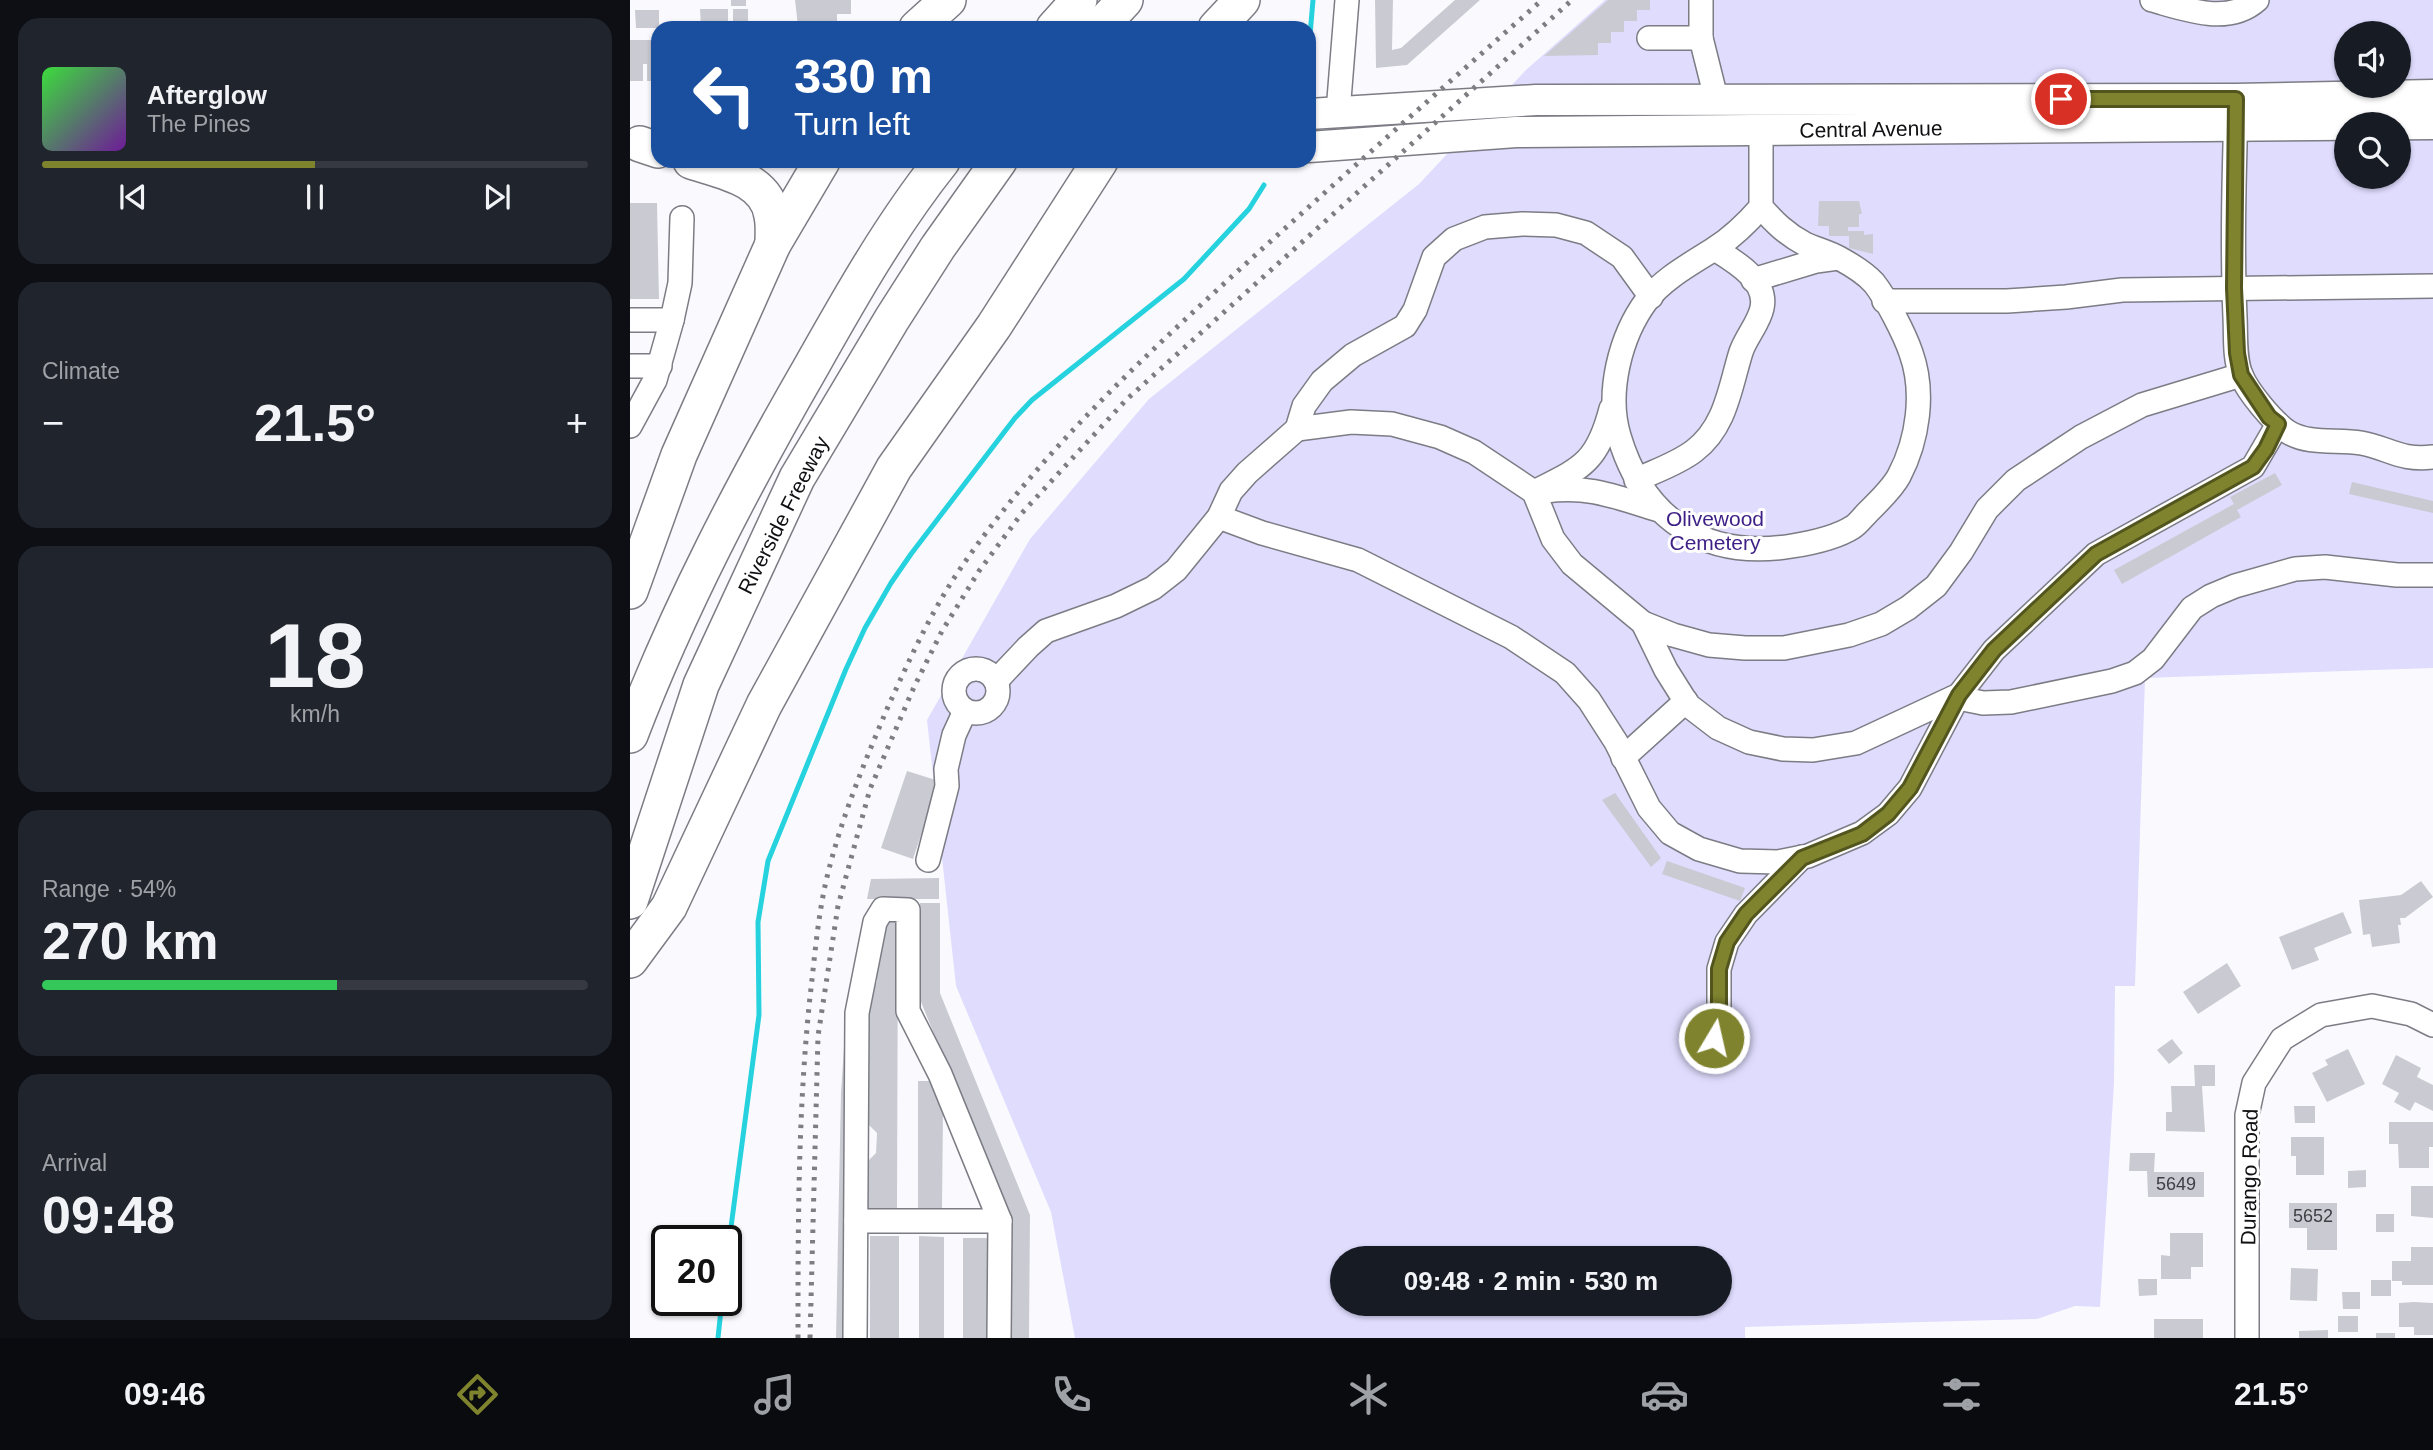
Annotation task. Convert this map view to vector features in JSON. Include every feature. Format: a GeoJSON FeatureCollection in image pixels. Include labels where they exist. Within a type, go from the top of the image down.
{"type":"FeatureCollection","features":[{"type":"Feature","properties":{"kind":"highway"},"geometry":{"type":"LineString","coordinates":[[925,21],[948,0]]}},
{"type":"Feature","properties":{"kind":"highway"},"geometry":{"type":"LineString","coordinates":[[1060,21],[1079,0]]}},
{"type":"Feature","properties":{"kind":"highway"},"geometry":{"type":"LineString","coordinates":[[1106,21],[1125,0]]}},
{"type":"Feature","properties":{"kind":"highway"},"geometry":{"type":"LineString","coordinates":[[712,168],[758,187],[767,200],[772,215],[773,244]]}},
{"type":"Feature","properties":{"kind":"highway"},"geometry":{"type":"LineString","coordinates":[[630,591],[679,455],[773,244],[818,168]]}},
{"type":"Feature","properties":{"kind":"highway"},"geometry":{"type":"LineString","coordinates":[[630,735],[656,667],[759,458],[864,273],[911,200],[937,168]]}},
{"type":"Feature","properties":{"kind":"highway","name":"Riverside Freeway"},"geometry":{"type":"LineString","coordinates":[[630,901],[701,685],[797,478],[892,319],[938,247],[994,168]]}},
{"type":"Feature","properties":{"kind":"highway"},"geometry":{"type":"LineString","coordinates":[[630,960],[669,907],[764,705],[894,468],[994,326],[1096,168]]}},
{"type":"Feature","properties":{"kind":"main road","name":"Central Avenue"},"geometry":{"type":"LineString","coordinates":[[1316,146],[1516,132],[1761,130],[2236,112],[2433,95]]}},
{"type":"Feature","properties":{"kind":"main road","name":"Central Avenue"},"geometry":{"type":"LineString","coordinates":[[1324,113],[1536,100],[1716,98],[2236,112],[2433,124]]}},
{"type":"Feature","properties":{"kind":"street"},"geometry":{"type":"LineString","coordinates":[[1324,113],[1346,0]]}},
{"type":"Feature","properties":{"kind":"street"},"geometry":{"type":"LineString","coordinates":[[1701,0],[1701,38],[1716,98]]}},
{"type":"Feature","properties":{"kind":"street"},"geometry":{"type":"LineString","coordinates":[[2152,0],[2215,15],[2249,8],[2257,0]]}},
{"type":"Feature","properties":{"kind":"street"},"geometry":{"type":"LineString","coordinates":[[1649,38],[1701,38]]}},
{"type":"Feature","properties":{"kind":"street"},"geometry":{"type":"LineString","coordinates":[[2236,112],[2234,288],[2237,353],[2241,375],[2269,417],[2290,434],[2314,441],[2364,443],[2401,457],[2433,457]]}},
{"type":"Feature","properties":{"kind":"street"},"geometry":{"type":"LineString","coordinates":[[1761,130],[1761,206],[1744,227],[1715,249],[1682,268],[1650,297],[1629,334],[1616,368],[1616,425],[1636,480],[1659,510],[1683,529],[1714,543],[1749,548],[1779,548],[1814,542],[1852,528],[1899,477],[1918,414],[1918,382],[1911,353],[1873,281],[1839,258],[1805,244],[1780,228],[1761,206]]}},
{"type":"Feature","properties":{"kind":"street"},"geometry":{"type":"LineString","coordinates":[[630,426],[660,366],[672,320],[680,283],[682,218]]}},
{"type":"Feature","properties":{"kind":"street"},"geometry":{"type":"LineString","coordinates":[[996,681],[1046,631],[1116,606],[1153,588],[1176,570],[1219,517],[1238,482],[1297,429],[1304,406],[1322,381],[1353,355],[1405,326],[1415,310],[1433,257],[1454,239],[1485,227],[1556,225],[1586,233],[1622,257],[1650,297]]}},
{"type":"Feature","properties":{"kind":"street"},"geometry":{"type":"LineString","coordinates":[[1636,480],[1694,451],[1710,436],[1724,411],[1741,351],[1762,307],[1760,290],[1745,268],[1715,249]]}},
{"type":"Feature","properties":{"kind":"street"},"geometry":{"type":"LineString","coordinates":[[1754,281],[1816,261],[1839,258]]}},
{"type":"Feature","properties":{"kind":"street"},"geometry":{"type":"LineString","coordinates":[[1884,301],[2007,302],[2122,290],[2433,286]]}},
{"type":"Feature","properties":{"kind":"street"},"geometry":{"type":"LineString","coordinates":[[630,320],[672,320]]}},
{"type":"Feature","properties":{"kind":"street"},"geometry":{"type":"LineString","coordinates":[[630,366],[660,366]]}},
{"type":"Feature","properties":{"kind":"street"},"geometry":{"type":"LineString","coordinates":[[1297,429],[1351,422],[1392,424],[1440,437],[1474,452],[1535,492],[1553,539],[1572,564],[1643,623],[1709,645],[1745,649],[1784,648],[1849,635],[1881,624],[1908,608],[1936,586],[1987,509],[2016,480],[2081,437],[2142,405],[2241,375]]}},
{"type":"Feature","properties":{"kind":"street"},"geometry":{"type":"LineString","coordinates":[[1535,492],[1585,464],[1598,449],[1615,396]]}},
{"type":"Feature","properties":{"kind":"street"},"geometry":{"type":"LineString","coordinates":[[1219,517],[1262,533],[1358,560],[1511,637],[1565,673],[1589,701],[1616,743],[1649,808],[1670,834],[1699,849],[1740,861],[1778,862],[1802,858],[1862,834],[1888,814],[1910,788],[1959,695],[1994,650],[2096,554],[2253,467],[2266,449],[2278,424]]}},
{"type":"Feature","properties":{"kind":"street"},"geometry":{"type":"LineString","coordinates":[[1535,492],[1567,488],[1593,489],[1659,510]]}},
{"type":"Feature","properties":{"kind":"street"},"geometry":{"type":"LineString","coordinates":[[1959,695],[1983,703],[2011,702],[2134,673],[2154,659],[2192,608],[2235,586],[2295,569],[2325,567],[2397,575],[2433,575]]}},
{"type":"Feature","properties":{"kind":"street"},"geometry":{"type":"LineString","coordinates":[[1643,623],[1666,670],[1686,701],[1717,728],[1749,743],[1783,749],[1813,750],[1856,743],[1959,695]]}},
{"type":"Feature","properties":{"kind":"street"},"geometry":{"type":"LineString","coordinates":[[978,668],[985,670],[996,681],[998,695],[992,707],[979,713],[965,711],[959,706],[953,692],[954,684],[963,672],[978,668]]}},
{"type":"Feature","properties":{"kind":"street"},"geometry":{"type":"LineString","coordinates":[[1623,758],[1686,701]]}},
{"type":"Feature","properties":{"kind":"street"},"geometry":{"type":"LineString","coordinates":[[928,860],[947,786],[946,769],[951,747],[965,711]]}},
{"type":"Feature","properties":{"kind":"street"},"geometry":{"type":"LineString","coordinates":[[1714,1038],[1719,1009],[1719,969],[1727,942],[1746,914],[1802,858]]}},
{"type":"Feature","properties":{"kind":"street"},"geometry":{"type":"LineString","coordinates":[[855,1338],[857,1013],[875,922],[883,909],[908,910],[908,1011],[940,1074],[1000,1221],[999,1338]]}},
{"type":"Feature","properties":{"kind":"street","name":"Durango Road"},"geometry":{"type":"LineString","coordinates":[[2247,1338],[2247,1115],[2254,1083],[2282,1039],[2321,1015],[2372,1006],[2411,1014],[2433,1025]]}},
{"type":"Feature","properties":{"kind":"street"},"geometry":{"type":"LineString","coordinates":[[856,1221],[1000,1221]]}},
{"type":"Feature","properties":{"kind":"green space","name":"Olivewood Cemetery"},"geometry":{"type":"Polygon","coordinates":[[[1605,0],[2433,0],[2433,668],[2145,678],[2135,986],[2115,986],[2114,1083],[2100,1307],[2075,1306],[2037,1319],[1745,1327],[1745,1338],[1075,1338],[1051,1212],[956,986],[927,720],[1030,539],[1149,399],[1419,184],[1526,70],[1605,0]]]}},
{"type":"Feature","properties":{"kind":"building"},"geometry":{"type":"Polygon","coordinates":[[[731,0],[746,0],[746,6],[731,6],[731,0]]]}},
{"type":"Feature","properties":{"kind":"building"},"geometry":{"type":"Polygon","coordinates":[[[795,0],[851,0],[851,14],[837,14],[837,21],[797,21],[795,0]]]}},
{"type":"Feature","properties":{"kind":"building"},"geometry":{"type":"Polygon","coordinates":[[[1375,0],[1393,0],[1392,50],[1401,48],[1455,0],[1480,0],[1407,65],[1376,68],[1375,0]]]}},
{"type":"Feature","properties":{"kind":"building"},"geometry":{"type":"Polygon","coordinates":[[[1608,0],[1650,0],[1650,10],[1637,10],[1637,21],[1624,21],[1624,32],[1611,32],[1611,43],[1598,43],[1598,55],[1544,56],[1608,0]]]}},
{"type":"Feature","properties":{"kind":"building"},"geometry":{"type":"Polygon","coordinates":[[[700,9],[728,9],[728,21],[701,21],[700,9]]]}},
{"type":"Feature","properties":{"kind":"building"},"geometry":{"type":"Polygon","coordinates":[[[733,9],[748,9],[748,21],[733,21],[733,9]]]}},
{"type":"Feature","properties":{"kind":"building"},"geometry":{"type":"Polygon","coordinates":[[[635,10],[659,10],[659,21],[651,21],[651,28],[636,28],[635,10]]]}},
{"type":"Feature","properties":{"kind":"building"},"geometry":{"type":"Polygon","coordinates":[[[630,40],[651,40],[651,81],[647,81],[647,64],[643,64],[643,81],[630,81],[630,40]]]}},
{"type":"Feature","properties":{"kind":"building"},"geometry":{"type":"Polygon","coordinates":[[[1819,201],[1859,201],[1862,214],[1859,214],[1859,227],[1848,227],[1848,231],[1873,234],[1873,254],[1849,248],[1849,236],[1829,236],[1829,226],[1818,226],[1819,201]]]}},
{"type":"Feature","properties":{"kind":"building"},"geometry":{"type":"Polygon","coordinates":[[[630,203],[657,203],[659,299],[630,299],[630,203]]]}},
{"type":"Feature","properties":{"kind":"building"},"geometry":{"type":"Polygon","coordinates":[[[2275,473],[2282,485],[2237,510],[2241,517],[2122,584],[2114,570],[2234,504],[2230,497],[2275,473]]]}},
{"type":"Feature","properties":{"kind":"building"},"geometry":{"type":"Polygon","coordinates":[[[2352,482],[2433,501],[2433,513],[2349,494],[2352,482]]]}},
{"type":"Feature","properties":{"kind":"building"},"geometry":{"type":"Polygon","coordinates":[[[907,771],[939,781],[913,859],[881,848],[907,771]]]}},
{"type":"Feature","properties":{"kind":"building"},"geometry":{"type":"Polygon","coordinates":[[[1615,793],[1661,858],[1651,867],[1602,800],[1615,793]]]}},
{"type":"Feature","properties":{"kind":"building"},"geometry":{"type":"Polygon","coordinates":[[[1667,861],[1745,888],[1740,901],[1662,874],[1667,861]]]}},
{"type":"Feature","properties":{"kind":"building"},"geometry":{"type":"Polygon","coordinates":[[[939,878],[939,899],[867,899],[871,879],[939,878]]]}},
{"type":"Feature","properties":{"kind":"building"},"geometry":{"type":"Polygon","coordinates":[[[2421,881],[2433,897],[2405,918],[2400,918],[2400,943],[2372,947],[2370,934],[2363,935],[2359,900],[2401,895],[2421,881]]]}},
{"type":"Feature","properties":{"kind":"building"},"geometry":{"type":"Polygon","coordinates":[[[920,903],[940,903],[940,993],[1030,1215],[1029,1338],[1009,1338],[1009,1219],[919,997],[920,903]]]}},
{"type":"Feature","properties":{"kind":"building"},"geometry":{"type":"Polygon","coordinates":[[[2343,912],[2352,933],[2314,948],[2319,960],[2292,970],[2279,937],[2343,912]]]}},
{"type":"Feature","properties":{"kind":"building"},"geometry":{"type":"Polygon","coordinates":[[[885,921],[898,921],[897,1209],[868,1209],[868,1161],[876,1153],[877,1133],[868,1124],[869,990],[877,982],[877,941],[885,933],[885,921]]]}},
{"type":"Feature","properties":{"kind":"building"},"geometry":{"type":"Polygon","coordinates":[[[2227,963],[2241,986],[2198,1014],[2183,992],[2227,963]]]}},
{"type":"Feature","properties":{"kind":"building"},"geometry":{"type":"Polygon","coordinates":[[[845,1033],[852,1034],[847,1338],[836,1338],[841,1092],[845,1033]]]}},
{"type":"Feature","properties":{"kind":"building"},"geometry":{"type":"Polygon","coordinates":[[[2172,1039],[2183,1053],[2169,1064],[2157,1050],[2172,1039]]]}},
{"type":"Feature","properties":{"kind":"building"},"geometry":{"type":"Polygon","coordinates":[[[2348,1049],[2365,1084],[2327,1102],[2312,1073],[2328,1065],[2325,1060],[2348,1049]]]}},
{"type":"Feature","properties":{"kind":"building"},"geometry":{"type":"Polygon","coordinates":[[[2396,1055],[2421,1068],[2417,1077],[2433,1085],[2433,1111],[2415,1102],[2410,1111],[2394,1102],[2399,1093],[2382,1084],[2396,1055]]]}},
{"type":"Feature","properties":{"kind":"building"},"geometry":{"type":"Polygon","coordinates":[[[2194,1065],[2215,1065],[2215,1086],[2202,1086],[2205,1132],[2166,1131],[2166,1112],[2172,1112],[2171,1086],[2195,1086],[2194,1065]]]}},
{"type":"Feature","properties":{"kind":"building"},"geometry":{"type":"Polygon","coordinates":[[[918,1081],[931,1081],[943,1111],[942,1210],[918,1210],[918,1081]]]}},
{"type":"Feature","properties":{"kind":"building"},"geometry":{"type":"Polygon","coordinates":[[[2294,1106],[2315,1106],[2315,1123],[2295,1123],[2294,1106]]]}},
{"type":"Feature","properties":{"kind":"building"},"geometry":{"type":"Polygon","coordinates":[[[2389,1122],[2433,1122],[2433,1147],[2429,1147],[2429,1168],[2399,1168],[2398,1144],[2389,1144],[2389,1122]]]}},
{"type":"Feature","properties":{"kind":"building"},"geometry":{"type":"Polygon","coordinates":[[[2291,1137],[2324,1137],[2324,1175],[2296,1175],[2296,1156],[2291,1156],[2291,1137]]]}},
{"type":"Feature","properties":{"kind":"building"},"geometry":{"type":"Polygon","coordinates":[[[2130,1153],[2155,1153],[2154,1172],[2204,1172],[2204,1197],[2148,1197],[2147,1171],[2129,1171],[2130,1153]]]}},
{"type":"Feature","properties":{"kind":"building"},"geometry":{"type":"Polygon","coordinates":[[[2366,1170],[2366,1187],[2348,1188],[2348,1171],[2366,1170]]]}},
{"type":"Feature","properties":{"kind":"building"},"geometry":{"type":"Polygon","coordinates":[[[2411,1186],[2433,1186],[2433,1218],[2411,1216],[2411,1186]]]}},
{"type":"Feature","properties":{"kind":"building"},"geometry":{"type":"Polygon","coordinates":[[[2289,1203],[2337,1203],[2337,1250],[2307,1250],[2307,1228],[2289,1228],[2289,1203]]]}},
{"type":"Feature","properties":{"kind":"building"},"geometry":{"type":"Polygon","coordinates":[[[2376,1214],[2394,1214],[2394,1232],[2376,1232],[2376,1214]]]}},
{"type":"Feature","properties":{"kind":"building"},"geometry":{"type":"Polygon","coordinates":[[[2170,1233],[2203,1233],[2203,1267],[2191,1267],[2191,1279],[2161,1279],[2161,1255],[2170,1256],[2170,1233]]]}},
{"type":"Feature","properties":{"kind":"building"},"geometry":{"type":"Polygon","coordinates":[[[870,1236],[899,1236],[899,1338],[870,1338],[870,1236]]]}},
{"type":"Feature","properties":{"kind":"building"},"geometry":{"type":"Polygon","coordinates":[[[919,1236],[944,1237],[944,1338],[919,1338],[919,1236]]]}},
{"type":"Feature","properties":{"kind":"building"},"geometry":{"type":"Polygon","coordinates":[[[963,1238],[988,1238],[988,1338],[963,1338],[963,1238]]]}},
{"type":"Feature","properties":{"kind":"building"},"geometry":{"type":"Polygon","coordinates":[[[2411,1247],[2433,1247],[2433,1285],[2402,1285],[2402,1281],[2392,1281],[2392,1261],[2411,1261],[2411,1247]]]}},
{"type":"Feature","properties":{"kind":"building"},"geometry":{"type":"Polygon","coordinates":[[[2291,1268],[2318,1269],[2317,1301],[2290,1300],[2291,1268]]]}},
{"type":"Feature","properties":{"kind":"building"},"geometry":{"type":"Polygon","coordinates":[[[2138,1279],[2157,1279],[2157,1295],[2139,1296],[2138,1279]]]}},
{"type":"Feature","properties":{"kind":"building"},"geometry":{"type":"Polygon","coordinates":[[[2371,1280],[2391,1280],[2391,1296],[2371,1296],[2371,1280]]]}},
{"type":"Feature","properties":{"kind":"building"},"geometry":{"type":"Polygon","coordinates":[[[2342,1292],[2360,1292],[2360,1309],[2343,1309],[2342,1292]]]}},
{"type":"Feature","properties":{"kind":"building"},"geometry":{"type":"Polygon","coordinates":[[[2399,1303],[2433,1303],[2433,1335],[2414,1335],[2414,1327],[2399,1327],[2399,1303]]]}},
{"type":"Feature","properties":{"kind":"building"},"geometry":{"type":"Polygon","coordinates":[[[2338,1316],[2358,1316],[2358,1332],[2338,1332],[2338,1316]]]}},
{"type":"Feature","properties":{"kind":"building"},"geometry":{"type":"Polygon","coordinates":[[[2154,1319],[2203,1319],[2203,1338],[2154,1338],[2154,1319]]]}},
{"type":"Feature","properties":{"kind":"building"},"geometry":{"type":"Polygon","coordinates":[[[2328,1330],[2328,1338],[2299,1338],[2299,1331],[2328,1330]]]}},
{"type":"Feature","properties":{"kind":"building"},"geometry":{"type":"Polygon","coordinates":[[[2376,1333],[2395,1333],[2395,1338],[2376,1338],[2376,1333]]]}},
{"type":"Feature","properties":{"kind":"waterway"},"geometry":{"type":"LineString","coordinates":[[1311,21],[1313,0]]}},
{"type":"Feature","properties":{"kind":"waterway"},"geometry":{"type":"LineString","coordinates":[[731,1225],[759,1015],[758,922],[768,861],[865,628],[911,554],[1015,418],[1032,400],[1184,279],[1249,209],[1264,185]]}},
{"type":"Feature","properties":{"kind":"waterway"},"geometry":{"type":"LineString","coordinates":[[718,1338],[720,1316]]}},
{"type":"Feature","properties":{"kind":"railway"},"geometry":{"type":"LineString","coordinates":[[798,1338],[803,1082],[822,901],[835,848],[863,768],[887,709],[933,613],[967,559],[998,517],[1101,401],[1251,259],[1542,0]]}},
{"type":"Feature","properties":{"kind":"railway"},"geometry":{"type":"LineString","coordinates":[[810,1338],[818,1036],[838,906],[870,789],[914,687],[942,631],[979,571],[1022,513],[1126,400],[1572,0]]}},
{"type":"Feature","properties":{"kind":"route"},"geometry":{"type":"LineString","coordinates":[[1714,1038],[1719,1009],[1719,969],[1727,942],[1746,914],[1802,858],[1862,834],[1888,814],[1910,788],[1959,695],[1994,650],[2024,620],[2096,554],[2253,467],[2266,449],[2278,424],[2269,417],[2241,375],[2237,353],[2234,288],[2236,99],[2061,99]]}}]}
